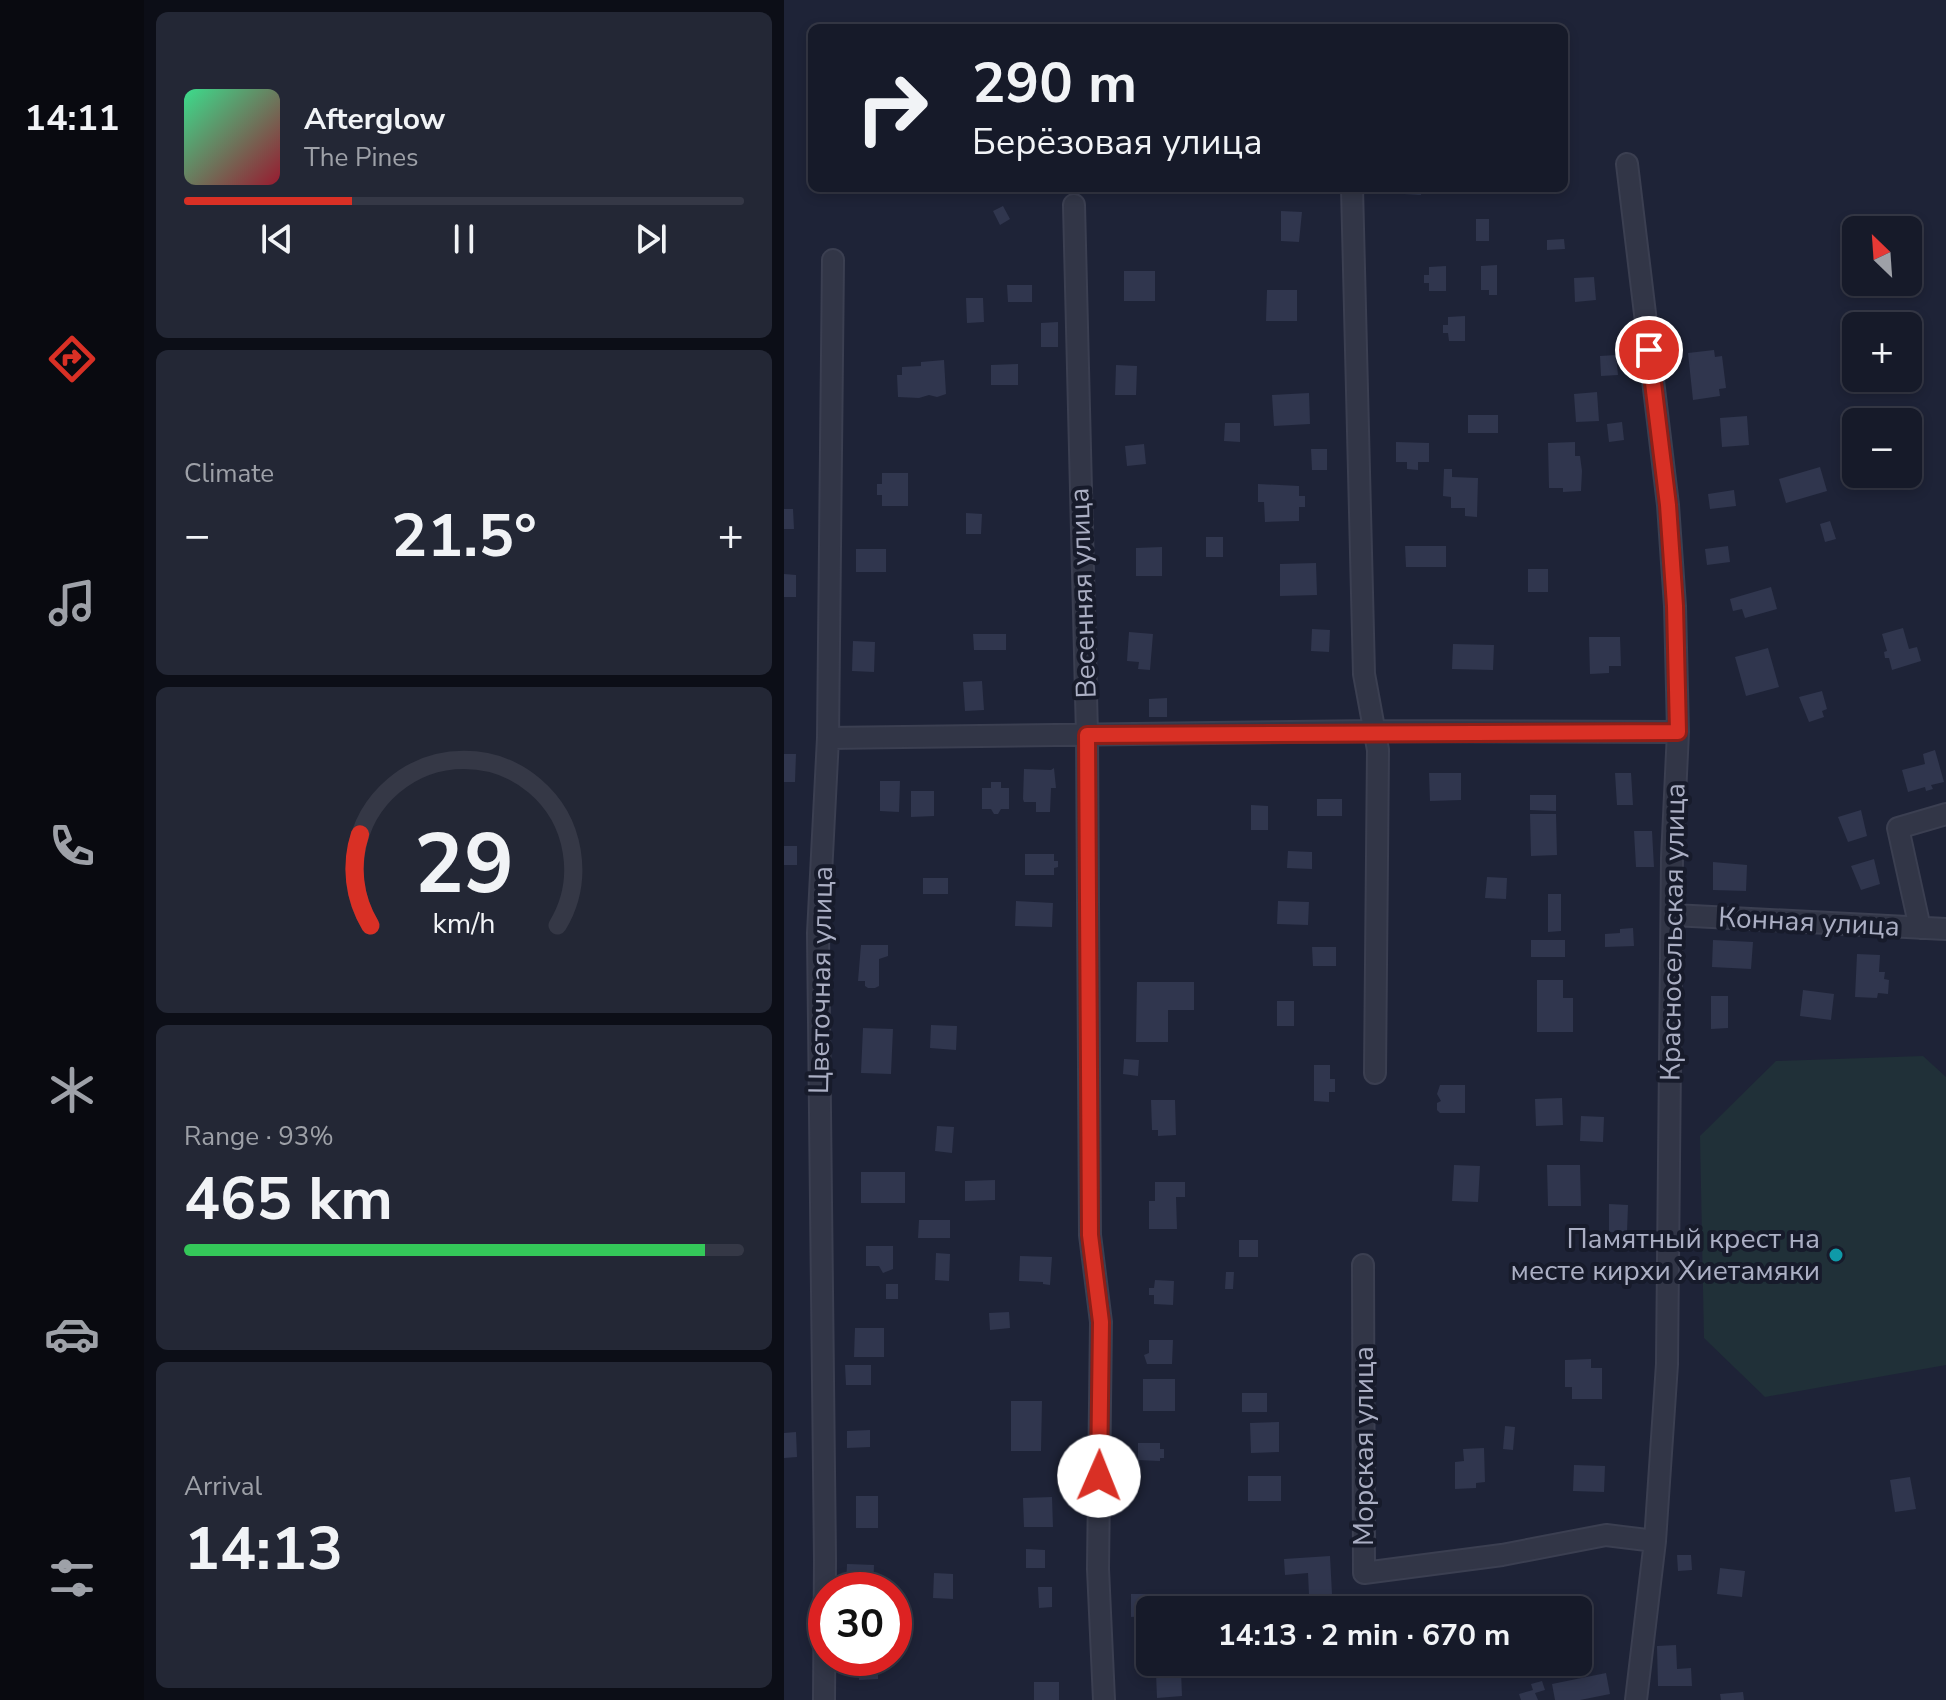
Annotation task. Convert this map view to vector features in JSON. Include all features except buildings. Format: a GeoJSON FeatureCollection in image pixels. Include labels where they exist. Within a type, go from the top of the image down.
{"type":"FeatureCollection","features":[{"type":"Feature","properties":{"kind":"street","name":"Красносельская улица"},"geometry":{"type":"LineString","coordinates":[[1627,164],[1668,505],[1675,606],[1678,732],[1672,858],[1667,1364],[1655,1541],[1636,1700]]}},
{"type":"Feature","properties":{"kind":"street"},"geometry":{"type":"LineString","coordinates":[[1352,192],[1364,674],[1378,750],[1375,1073]]}},
{"type":"Feature","properties":{"kind":"street","name":"Весенняя улица"},"geometry":{"type":"LineString","coordinates":[[1074,205],[1087,735],[1090,1235],[1101,1322],[1098,1569],[1104,1700]]}},
{"type":"Feature","properties":{"kind":"street","name":"Цветочная улица"},"geometry":{"type":"LineString","coordinates":[[824,1700],[818,933],[828,738],[833,260]]}},
{"type":"Feature","properties":{"kind":"street"},"geometry":{"type":"LineString","coordinates":[[828,738],[1375,731],[1678,732]]}},
{"type":"Feature","properties":{"kind":"street"},"geometry":{"type":"LineString","coordinates":[[1920,928],[1898,828],[1946,814]]}},
{"type":"Feature","properties":{"kind":"street","name":"Конная улица"},"geometry":{"type":"LineString","coordinates":[[1673,915],[1946,929]]}},
{"type":"Feature","properties":{"kind":"street","name":"Морская улица"},"geometry":{"type":"LineString","coordinates":[[1363,1265],[1364,1573],[1502,1555],[1606,1535],[1655,1541]]}},
{"type":"Feature","properties":{"kind":"shaded area"},"geometry":{"type":"Polygon","coordinates":[[[1923,1056],[1946,1077],[1946,1365],[1765,1397],[1704,1338],[1700,1136],[1776,1061],[1923,1056]]]}},
{"type":"Feature","properties":{"kind":"place","name":"Памятный крест на месте кирхи Хиетамяки"},"geometry":{"type":"Point","coordinates":[1836,1255]}},
{"type":"Feature","properties":{"kind":"route"},"geometry":{"type":"LineString","coordinates":[[1099,1476],[1101,1322],[1090,1235],[1087,735],[1375,731],[1678,732],[1675,606],[1668,505],[1649,350]]}}]}
